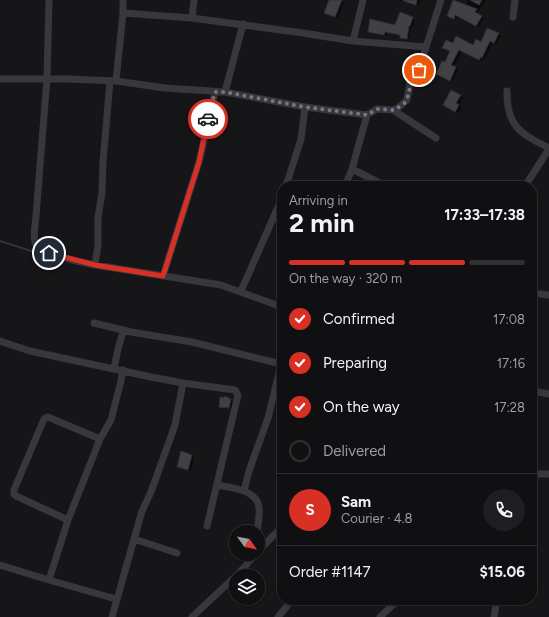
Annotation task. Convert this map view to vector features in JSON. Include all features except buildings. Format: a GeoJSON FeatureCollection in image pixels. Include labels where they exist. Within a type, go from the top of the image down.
{"type":"FeatureCollection","features":[{"type":"Feature","properties":{"kind":"street"},"geometry":{"type":"LineString","coordinates":[[49,0],[47,78],[39,158],[35,246],[38,249],[72,260],[95,265],[221,285],[277,305]]}},
{"type":"Feature","properties":{"kind":"street"},"geometry":{"type":"LineString","coordinates":[[95,265],[98,245],[98,217],[102,193],[103,162],[123,13],[123,0]]}},
{"type":"Feature","properties":{"kind":"street"},"geometry":{"type":"LineString","coordinates":[[192,18],[194,0]]}},
{"type":"Feature","properties":{"kind":"street"},"geometry":{"type":"LineString","coordinates":[[353,41],[363,0]]}},
{"type":"Feature","properties":{"kind":"street"},"geometry":{"type":"LineString","coordinates":[[394,110],[404,104],[407,100],[410,84],[419,70],[441,0]]}},
{"type":"Feature","properties":{"kind":"street"},"geometry":{"type":"LineString","coordinates":[[513,17],[515,0]]}},
{"type":"Feature","properties":{"kind":"street"},"geometry":{"type":"LineString","coordinates":[[123,13],[192,18],[243,24],[353,41],[426,47]]}},
{"type":"Feature","properties":{"kind":"street"},"geometry":{"type":"LineString","coordinates":[[225,92],[243,24]]}},
{"type":"Feature","properties":{"kind":"street"},"geometry":{"type":"LineString","coordinates":[[0,79],[47,78],[113,81],[165,88],[225,92],[305,107],[367,115],[377,109],[394,110],[436,138]]}},
{"type":"Feature","properties":{"kind":"street"},"geometry":{"type":"LineString","coordinates":[[507,91],[508,112],[516,126],[532,139],[549,148],[528,181]]}},
{"type":"Feature","properties":{"kind":"street"},"geometry":{"type":"LineString","coordinates":[[163,276],[199,162],[215,92]]}},
{"type":"Feature","properties":{"kind":"street"},"geometry":{"type":"LineString","coordinates":[[288,181],[302,139],[305,107]]}},
{"type":"Feature","properties":{"kind":"street"},"geometry":{"type":"LineString","coordinates":[[347,181],[367,115]]}},
{"type":"Feature","properties":{"kind":"street"},"geometry":{"type":"LineString","coordinates":[[352,168],[377,181]]}},
{"type":"Feature","properties":{"kind":"street"},"geometry":{"type":"LineString","coordinates":[[240,291],[277,209]]}},
{"type":"Feature","properties":{"kind":"street"},"geometry":{"type":"LineString","coordinates":[[537,293],[549,295]]}},
{"type":"Feature","properties":{"kind":"street"},"geometry":{"type":"LineString","coordinates":[[94,324],[192,342],[277,361]]}},
{"type":"Feature","properties":{"kind":"street"},"geometry":{"type":"LineString","coordinates":[[114,368],[124,330]]}},
{"type":"Feature","properties":{"kind":"street"},"geometry":{"type":"LineString","coordinates":[[0,341],[30,351],[183,383],[235,390],[238,395],[208,526]]}},
{"type":"Feature","properties":{"kind":"street"},"geometry":{"type":"LineString","coordinates":[[49,580],[68,520],[100,439],[111,420],[120,388],[123,370]]}},
{"type":"Feature","properties":{"kind":"street"},"geometry":{"type":"LineString","coordinates":[[244,491],[249,471],[268,418],[277,379]]}},
{"type":"Feature","properties":{"kind":"street"},"geometry":{"type":"LineString","coordinates":[[112,617],[142,511],[151,492],[175,425],[183,383]]}},
{"type":"Feature","properties":{"kind":"street"},"geometry":{"type":"LineString","coordinates":[[537,392],[549,394]]}},
{"type":"Feature","properties":{"kind":"street"},"geometry":{"type":"LineString","coordinates":[[68,520],[16,496],[14,494],[14,490],[44,419],[48,417],[100,439]]}},
{"type":"Feature","properties":{"kind":"street"},"geometry":{"type":"LineString","coordinates":[[537,474],[549,474]]}},
{"type":"Feature","properties":{"kind":"street"},"geometry":{"type":"LineString","coordinates":[[217,485],[244,491],[252,496],[259,506],[257,525]]}},
{"type":"Feature","properties":{"kind":"street"},"geometry":{"type":"LineString","coordinates":[[265,544],[277,532]]}},
{"type":"Feature","properties":{"kind":"street"},"geometry":{"type":"LineString","coordinates":[[134,539],[177,553]]}},
{"type":"Feature","properties":{"kind":"street"},"geometry":{"type":"LineString","coordinates":[[192,617],[250,561]]}},
{"type":"Feature","properties":{"kind":"street"},"geometry":{"type":"LineString","coordinates":[[0,565],[116,599]]}},
{"type":"Feature","properties":{"kind":"street"},"geometry":{"type":"LineString","coordinates":[[278,617],[288,605]]}},
{"type":"Feature","properties":{"kind":"street"},"geometry":{"type":"LineString","coordinates":[[380,617],[393,605]]}},
{"type":"Feature","properties":{"kind":"street"},"geometry":{"type":"LineString","coordinates":[[494,617],[496,605]]}},
{"type":"Feature","properties":{"kind":"waterway"},"geometry":{"type":"LineString","coordinates":[[0,241],[53,258]]}},
{"type":"Feature","properties":{"kind":"way so far"},"geometry":{"type":"LineString","coordinates":[[208,119],[215,92],[225,92],[305,107],[367,115],[377,109],[394,110],[404,104],[407,100],[410,84],[419,70]]}},
{"type":"Feature","properties":{"kind":"route"},"geometry":{"type":"LineString","coordinates":[[49,253],[95,265],[163,276],[199,162],[208,119]]}}]}
